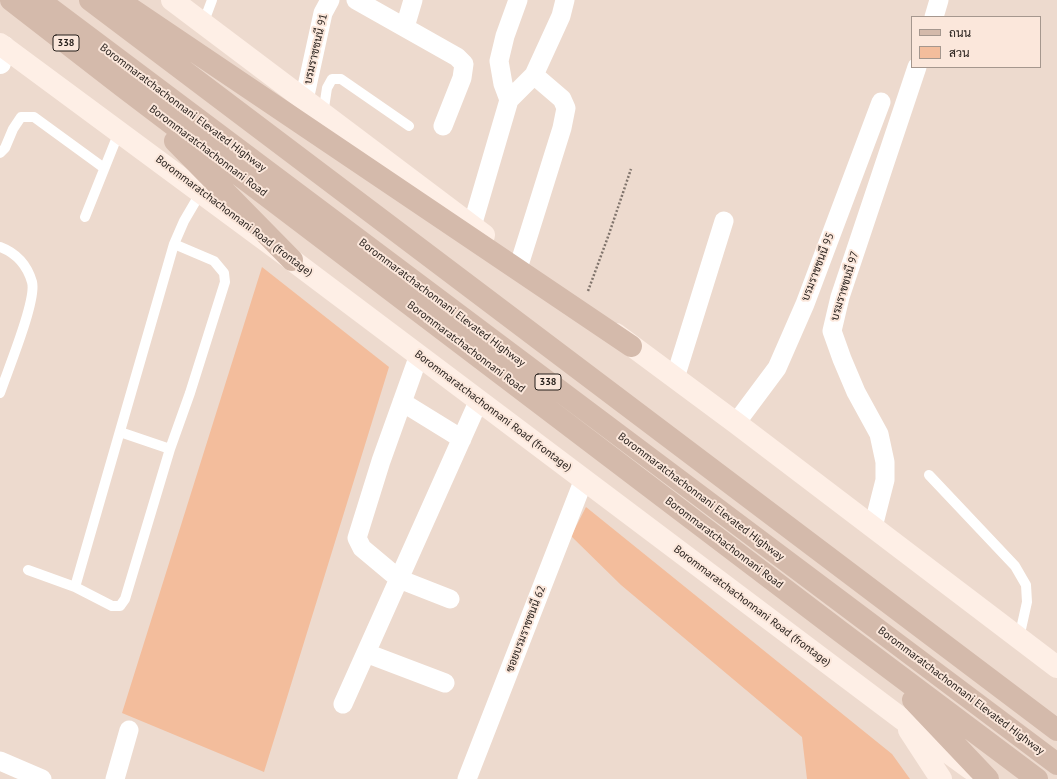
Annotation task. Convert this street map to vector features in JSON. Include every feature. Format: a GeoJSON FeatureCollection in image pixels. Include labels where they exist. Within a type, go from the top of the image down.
{"type":"FeatureCollection","features":[{"type":"Feature","properties":{"kind":"main road","name":"Borommaratchachonnani Road"},"geometry":{"type":"LineString","coordinates":[[11,0],[841,632],[1037,779]]}},
{"type":"Feature","properties":{"kind":"main road","name":"Borommaratchachonnani Elevated Highway"},"geometry":{"type":"LineString","coordinates":[[39,0],[1057,764]]}},
{"type":"Feature","properties":{"kind":"main road","name":"338"},"geometry":{"type":"LineString","coordinates":[[90,0],[1057,730]]}},
{"type":"Feature","properties":{"kind":"main road"},"geometry":{"type":"LineString","coordinates":[[172,0],[736,423],[1057,667]]}},
{"type":"Feature","properties":{"kind":"main road"},"geometry":{"type":"LineString","coordinates":[[112,3],[127,6],[632,346]]}},
{"type":"Feature","properties":{"kind":"main road"},"geometry":{"type":"LineString","coordinates":[[112,3],[1057,717]]}},
{"type":"Feature","properties":{"kind":"main road","name":"Borommaratchachonnani Road (frontage)"},"geometry":{"type":"LineString","coordinates":[[1,52],[119,132],[201,192],[984,779]]}},
{"type":"Feature","properties":{"kind":"main road"},"geometry":{"type":"LineString","coordinates":[[122,86],[292,260]]}},
{"type":"Feature","properties":{"kind":"main road"},"geometry":{"type":"LineString","coordinates":[[841,632],[917,702],[988,779]]}},
{"type":"Feature","properties":{"kind":"main road"},"geometry":{"type":"LineString","coordinates":[[902,719],[941,779]]}},
{"type":"Feature","properties":{"kind":"street","name":"บรมราชชนนี 91"},"geometry":{"type":"LineString","coordinates":[[304,100],[323,13],[330,0]]}},
{"type":"Feature","properties":{"kind":"street"},"geometry":{"type":"LineString","coordinates":[[356,0],[457,57],[464,64],[462,78],[444,126]]}},
{"type":"Feature","properties":{"kind":"street"},"geometry":{"type":"LineString","coordinates":[[405,27],[413,0]]}},
{"type":"Feature","properties":{"kind":"street"},"geometry":{"type":"LineString","coordinates":[[510,100],[503,84],[499,61],[505,36],[518,0]]}},
{"type":"Feature","properties":{"kind":"street"},"geometry":{"type":"LineString","coordinates":[[472,226],[510,100],[534,75],[561,16],[565,0]]}},
{"type":"Feature","properties":{"kind":"street"},"geometry":{"type":"LineString","coordinates":[[934,16],[939,0]]}},
{"type":"Feature","properties":{"kind":"street","name":"บรมราชชนนี 97"},"geometry":{"type":"LineString","coordinates":[[873,527],[885,480],[885,462],[879,434],[856,392],[844,366],[832,331],[840,297],[917,68]]}},
{"type":"Feature","properties":{"kind":"street"},"geometry":{"type":"LineString","coordinates":[[520,262],[558,142],[566,108],[562,99],[534,75]]}},
{"type":"Feature","properties":{"kind":"street","name":"บรมราชชนนี 95"},"geometry":{"type":"LineString","coordinates":[[736,423],[777,368],[805,304],[882,102]]}},
{"type":"Feature","properties":{"kind":"street"},"geometry":{"type":"LineString","coordinates":[[675,378],[724,221]]}},
{"type":"Feature","properties":{"kind":"street"},"geometry":{"type":"LineString","coordinates":[[419,355],[381,461],[357,538],[362,548],[399,579],[450,598]]}},
{"type":"Feature","properties":{"kind":"street"},"geometry":{"type":"LineString","coordinates":[[343,704],[479,400]]}},
{"type":"Feature","properties":{"kind":"street"},"geometry":{"type":"LineString","coordinates":[[402,402],[462,439]]}},
{"type":"Feature","properties":{"kind":"street","name":"ซอยบรมราชชนนี 62"},"geometry":{"type":"LineString","coordinates":[[467,779],[584,479]]}},
{"type":"Feature","properties":{"kind":"street"},"geometry":{"type":"LineString","coordinates":[[366,653],[445,683]]}},
{"type":"Feature","properties":{"kind":"street"},"geometry":{"type":"LineString","coordinates":[[115,779],[129,730]]}},
{"type":"Feature","properties":{"kind":"street"},"geometry":{"type":"LineString","coordinates":[[0,761],[42,779]]}},
{"type":"Feature","properties":{"kind":"lane"},"geometry":{"type":"LineString","coordinates":[[203,24],[212,0]]}},
{"type":"Feature","properties":{"kind":"lane"},"geometry":{"type":"LineString","coordinates":[[323,114],[327,88],[332,79],[342,79],[410,126]]}},
{"type":"Feature","properties":{"kind":"lane"},"geometry":{"type":"LineString","coordinates":[[0,153],[5,148],[13,129],[21,117],[34,118],[104,168]]}},
{"type":"Feature","properties":{"kind":"lane"},"geometry":{"type":"LineString","coordinates":[[85,217],[119,132]]}},
{"type":"Feature","properties":{"kind":"lane"},"geometry":{"type":"LineString","coordinates":[[75,588],[174,244],[184,221],[201,192]]}},
{"type":"Feature","properties":{"kind":"lane"},"geometry":{"type":"LineString","coordinates":[[28,570],[75,588],[112,606],[120,606],[125,599],[170,449],[194,380],[225,282],[224,273],[214,261],[174,244]]}},
{"type":"Feature","properties":{"kind":"lane"},"geometry":{"type":"LineString","coordinates":[[0,247],[8,250],[22,261],[32,283],[31,304],[0,393]]}},
{"type":"Feature","properties":{"kind":"lane"},"geometry":{"type":"LineString","coordinates":[[120,432],[170,449]]}},
{"type":"Feature","properties":{"kind":"lane"},"geometry":{"type":"LineString","coordinates":[[929,475],[1015,566],[1026,585],[1028,602],[1019,638]]}},
{"type":"Feature","properties":{"kind":"path"},"geometry":{"type":"LineString","coordinates":[[581,308],[609,234],[631,169]]}},
{"type":"Feature","properties":{"kind":"green space"},"geometry":{"type":"Polygon","coordinates":[[[262,267],[389,367],[264,772],[122,713],[262,267]]]}},
{"type":"Feature","properties":{"kind":"green space"},"geometry":{"type":"Polygon","coordinates":[[[586,507],[892,754],[910,779],[807,779],[802,737],[621,585],[571,536],[586,507]]]}}]}
